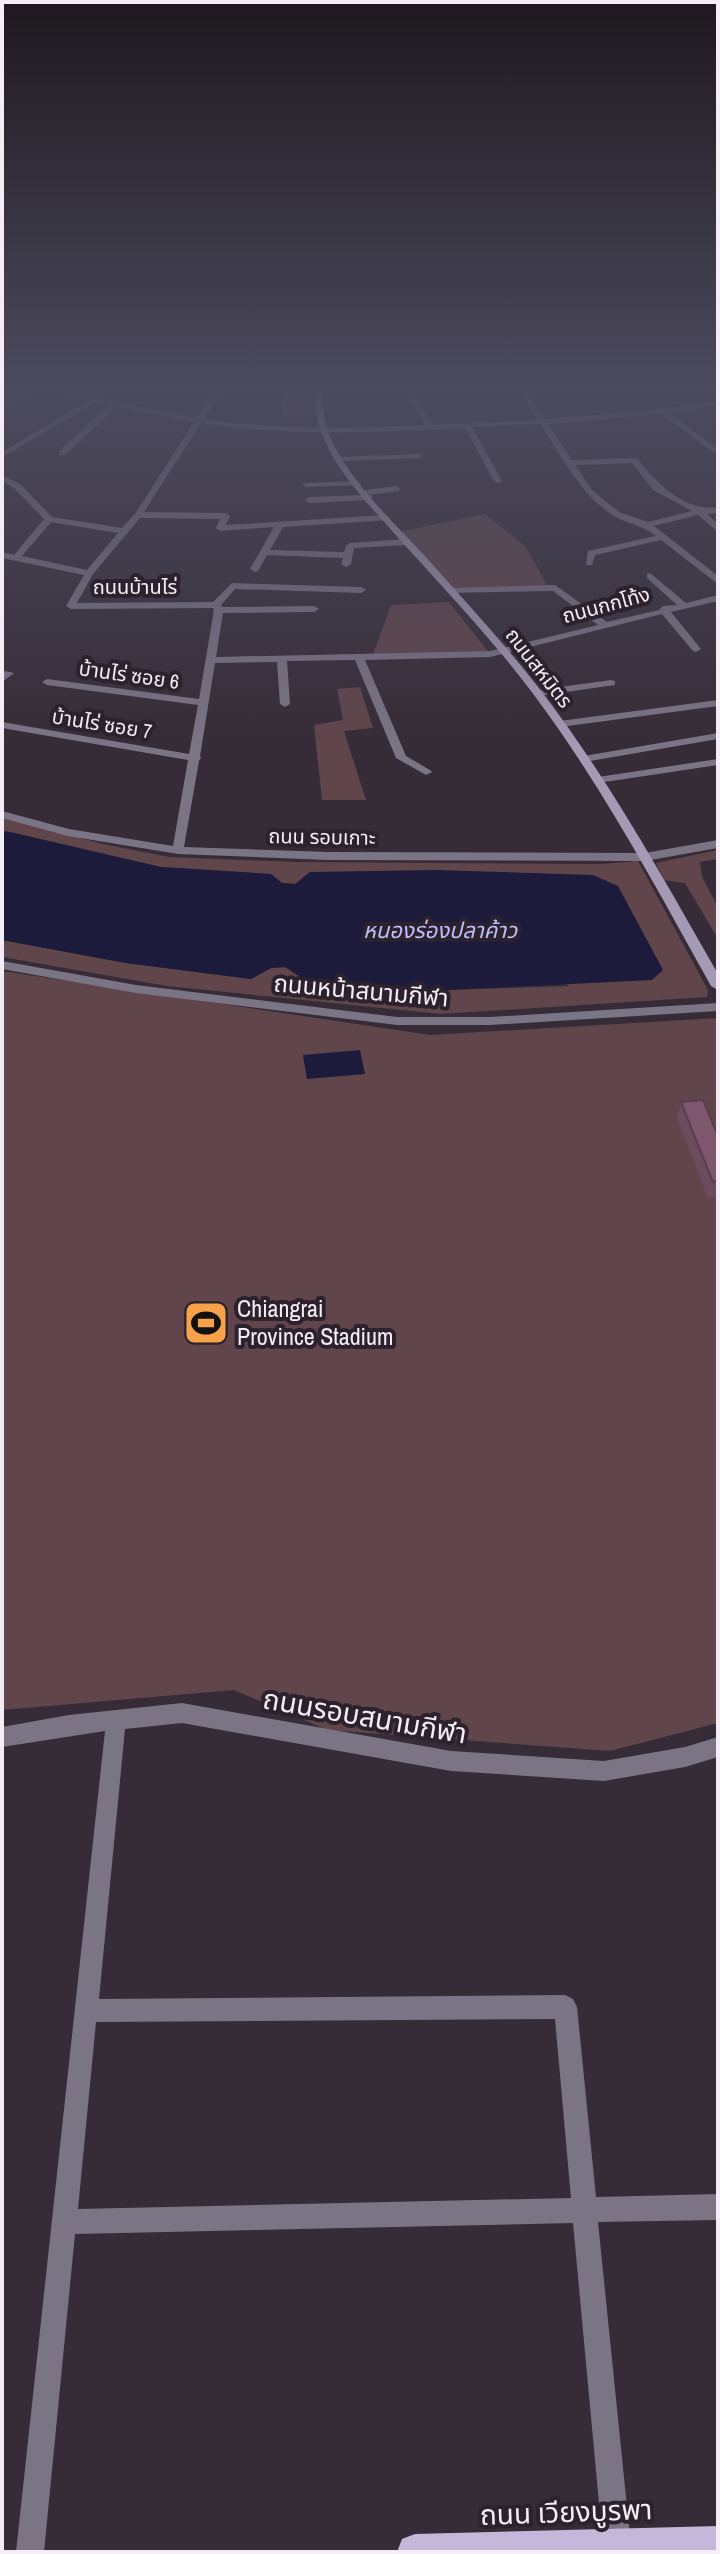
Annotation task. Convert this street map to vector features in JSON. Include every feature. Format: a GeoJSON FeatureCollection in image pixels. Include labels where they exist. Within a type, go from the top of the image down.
{"type":"FeatureCollection","features":[{"type":"Feature","properties":{"kind":"main road","name":"ถนน เวียงบูรพา"},"geometry":{"type":"LineString","coordinates":[[415,2552],[718,2544]]}},
{"type":"Feature","properties":{"kind":"street"},"geometry":{"type":"LineString","coordinates":[[38,507],[49,519],[123,531]]}},
{"type":"Feature","properties":{"kind":"street","name":"ถนนบ้านไร่"},"geometry":{"type":"LineString","coordinates":[[143,507],[89,573],[71,606],[217,608]]}},
{"type":"Feature","properties":{"kind":"street","name":"ถนนสหมิตร"},"geometry":{"type":"LineString","coordinates":[[377,507],[505,651],[538,693],[598,780],[718,986]]}},
{"type":"Feature","properties":{"kind":"street"},"geometry":{"type":"LineString","coordinates":[[608,507],[616,514],[648,525],[718,581]]}},
{"type":"Feature","properties":{"kind":"street"},"geometry":{"type":"LineString","coordinates":[[691,507],[718,529]]}},
{"type":"Feature","properties":{"kind":"street"},"geometry":{"type":"LineString","coordinates":[[648,525],[718,510]]}},
{"type":"Feature","properties":{"kind":"street"},"geometry":{"type":"LineString","coordinates":[[138,515],[226,516],[220,528],[386,518]]}},
{"type":"Feature","properties":{"kind":"street"},"geometry":{"type":"LineString","coordinates":[[16,558],[49,519]]}},
{"type":"Feature","properties":{"kind":"street"},"geometry":{"type":"LineString","coordinates":[[255,569],[279,526]]}},
{"type":"Feature","properties":{"kind":"street"},"geometry":{"type":"LineString","coordinates":[[589,563],[591,553],[662,537]]}},
{"type":"Feature","properties":{"kind":"street"},"geometry":{"type":"LineString","coordinates":[[265,552],[347,560],[350,546],[406,542]]}},
{"type":"Feature","properties":{"kind":"street"},"geometry":{"type":"LineString","coordinates":[[2,555],[89,573]]}},
{"type":"Feature","properties":{"kind":"street"},"geometry":{"type":"LineString","coordinates":[[650,576],[683,605]]}},
{"type":"Feature","properties":{"kind":"street"},"geometry":{"type":"LineString","coordinates":[[178,850],[212,660],[217,608],[232,586],[361,590]]}},
{"type":"Feature","properties":{"kind":"street"},"geometry":{"type":"LineString","coordinates":[[451,591],[555,588],[603,624]]}},
{"type":"Feature","properties":{"kind":"street","name":"ถนนกกโท้ง"},"geometry":{"type":"LineString","coordinates":[[505,651],[663,609],[718,598]]}},
{"type":"Feature","properties":{"kind":"street"},"geometry":{"type":"LineString","coordinates":[[217,608],[314,609]]}},
{"type":"Feature","properties":{"kind":"street"},"geometry":{"type":"LineString","coordinates":[[663,609],[696,649]]}},
{"type":"Feature","properties":{"kind":"street"},"geometry":{"type":"LineString","coordinates":[[212,660],[505,651]]}},
{"type":"Feature","properties":{"kind":"street"},"geometry":{"type":"LineString","coordinates":[[359,657],[401,758],[426,772]]}},
{"type":"Feature","properties":{"kind":"street"},"geometry":{"type":"LineString","coordinates":[[282,659],[285,704]]}},
{"type":"Feature","properties":{"kind":"street","name":"บ้านไร่ ซอย 6"},"geometry":{"type":"LineString","coordinates":[[47,682],[154,699],[205,703]]}},
{"type":"Feature","properties":{"kind":"street"},"geometry":{"type":"LineString","coordinates":[[538,693],[611,683]]}},
{"type":"Feature","properties":{"kind":"street"},"geometry":{"type":"LineString","coordinates":[[560,724],[718,703]]}},
{"type":"Feature","properties":{"kind":"street","name":"บ้านไร่ ซอย 7"},"geometry":{"type":"LineString","coordinates":[[2,725],[196,758]]}},
{"type":"Feature","properties":{"kind":"street"},"geometry":{"type":"LineString","coordinates":[[584,759],[718,736]]}},
{"type":"Feature","properties":{"kind":"street"},"geometry":{"type":"LineString","coordinates":[[598,780],[718,762]]}},
{"type":"Feature","properties":{"kind":"street","name":"ถนน รอบเกาะ"},"geometry":{"type":"LineString","coordinates":[[2,814],[68,832],[178,850],[328,856],[645,857],[718,844]]}},
{"type":"Feature","properties":{"kind":"street","name":"ถนนหน้าสนามกีฬา"},"geometry":{"type":"LineString","coordinates":[[2,965],[136,989],[397,1021],[490,1021],[718,1007]]}},
{"type":"Feature","properties":{"kind":"street","name":"ถนนรอบสนามกีฬา"},"geometry":{"type":"LineString","coordinates":[[2,1737],[182,1713],[451,1761],[604,1771],[685,1757],[718,1747]]}},
{"type":"Feature","properties":{"kind":"street"},"geometry":{"type":"LineString","coordinates":[[30,2552],[116,1720]]}},
{"type":"Feature","properties":{"kind":"street"},"geometry":{"type":"LineString","coordinates":[[87,2011],[565,2007],[617,2546]]}},
{"type":"Feature","properties":{"kind":"street"},"geometry":{"type":"LineString","coordinates":[[64,2222],[718,2207]]}},
{"type":"Feature","properties":{"kind":"shaded area"},"geometry":{"type":"Polygon","coordinates":[[[485,514],[526,547],[548,587],[451,591],[398,532],[485,514]]]}},
{"type":"Feature","properties":{"kind":"shaded area"},"geometry":{"type":"Polygon","coordinates":[[[449,602],[490,654],[372,657],[391,605],[449,602]]]}},
{"type":"Feature","properties":{"kind":"shaded area"},"geometry":{"type":"Polygon","coordinates":[[[360,687],[373,728],[344,731],[366,800],[322,800],[314,725],[343,720],[337,689],[360,687]]]}},
{"type":"Feature","properties":{"kind":"shaded area"},"geometry":{"type":"Polygon","coordinates":[[[2,817],[103,844],[169,857],[295,862],[602,864],[638,861],[708,990],[707,997],[441,1014],[167,986],[2,957],[2,940],[126,963],[251,979],[271,968],[285,967],[310,983],[447,990],[570,986],[310,872],[296,884],[282,883],[271,874],[161,867],[2,833],[2,817]]]}},
{"type":"Feature","properties":{"kind":"shaded area"},"geometry":{"type":"Polygon","coordinates":[[[718,850],[718,859],[700,862],[702,877],[718,907],[718,939],[685,883],[664,880],[656,863],[718,850]]]}},
{"type":"Feature","properties":{"kind":"shaded area"},"geometry":{"type":"Polygon","coordinates":[[[2,971],[430,1035],[718,1018],[718,1723],[610,1751],[327,1730],[234,1690],[2,1710],[2,971]]]}},
{"type":"Feature","properties":{"kind":"water","name":"หนองร่องปลาค้าว"},"geometry":{"type":"Polygon","coordinates":[[[6,831],[161,867],[271,874],[282,883],[295,884],[310,872],[436,870],[593,875],[618,886],[663,970],[652,980],[447,990],[310,983],[285,967],[271,968],[251,979],[126,963],[2,940],[2,833],[6,831]]]}},
{"type":"Feature","properties":{"kind":"water"},"geometry":{"type":"Polygon","coordinates":[[[360,1050],[365,1074],[307,1079],[303,1055],[360,1050]]]}},
{"type":"Feature","properties":{"kind":"building"},"geometry":{"type":"Polygon","coordinates":[[[703,1100],[718,1136],[718,1181],[713,1182],[681,1102],[703,1100]]]}},
{"type":"Feature","properties":{"kind":"place","name":"Chiangrai Province Stadium"},"geometry":{"type":"Point","coordinates":[206,1323]}}]}
